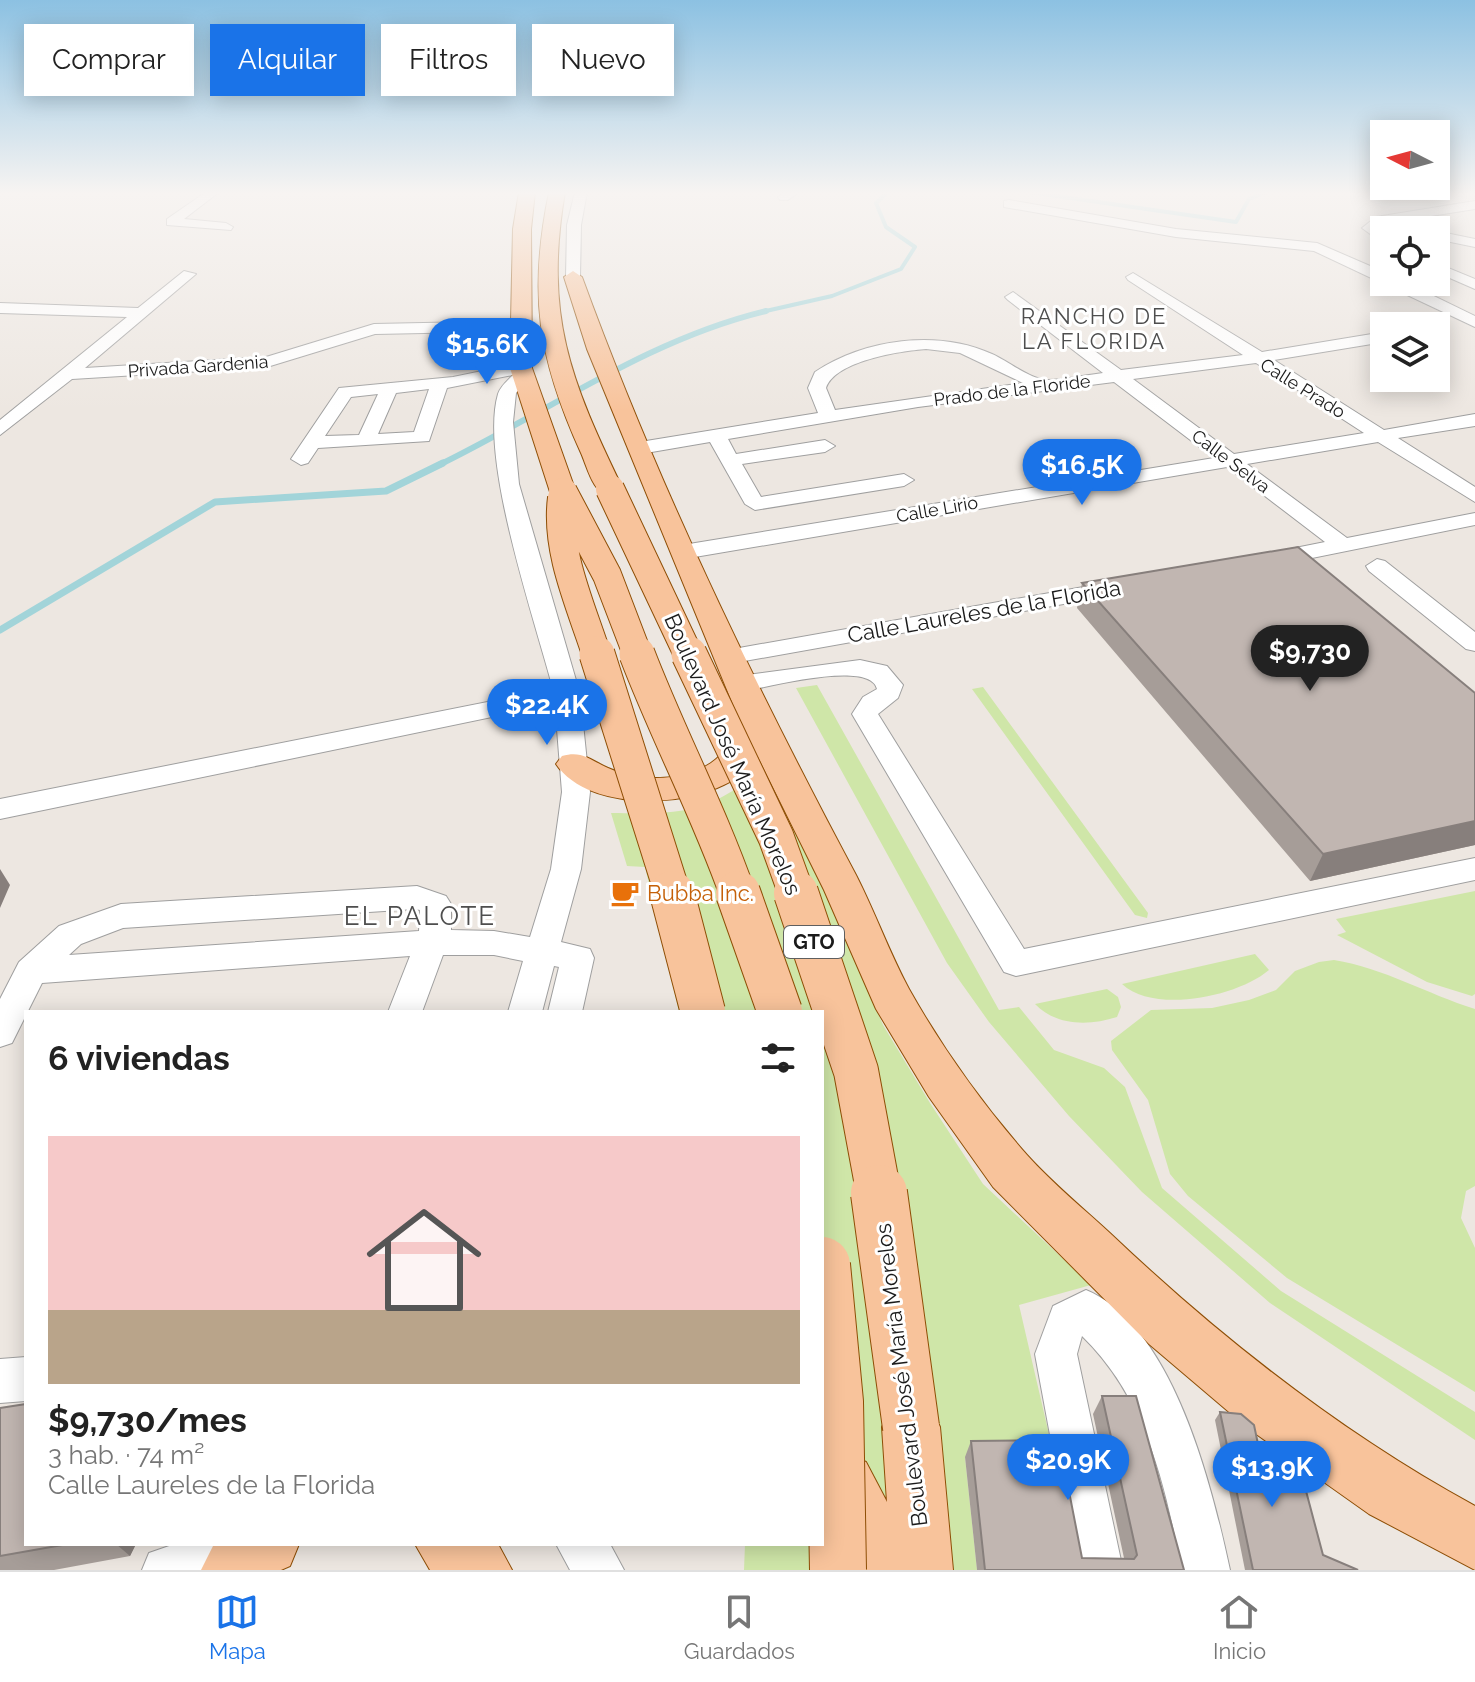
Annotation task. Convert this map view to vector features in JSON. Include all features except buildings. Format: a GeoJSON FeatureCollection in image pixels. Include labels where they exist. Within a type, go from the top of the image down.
{"type":"FeatureCollection","features":[{"type":"Feature","properties":{"kind":"main road","name":"Boulevard José María Morelos"},"geometry":{"type":"LineString","coordinates":[[535,265],[563,492],[607,575],[664,724],[715,829],[779,1010]]}},
{"type":"Feature","properties":{"kind":"main road","name":"Boulevard José María Morelos"},"geometry":{"type":"LineString","coordinates":[[547,265],[543,346],[776,837],[817,949],[856,1071],[887,1238],[911,1427],[922,1570]]}},
{"type":"Feature","properties":{"kind":"main road"},"geometry":{"type":"LineString","coordinates":[[543,346],[573,277]]}},
{"type":"Feature","properties":{"kind":"main road"},"geometry":{"type":"LineString","coordinates":[[543,346],[573,277]]}},
{"type":"Feature","properties":{"kind":"main road"},"geometry":{"type":"LineString","coordinates":[[543,346],[617,393],[739,682],[844,890],[891,997],[945,1083],[1010,1171],[1168,1325],[1269,1409],[1473,1550]]}},
{"type":"Feature","properties":{"kind":"main road"},"geometry":{"type":"LineString","coordinates":[[563,492],[559,521],[564,550],[685,934],[703,1010]]}},
{"type":"Feature","properties":{"kind":"main road"},"geometry":{"type":"LineString","coordinates":[[574,764],[601,781],[637,789],[695,784],[729,767],[741,756],[754,731],[739,682]]}},
{"type":"Feature","properties":{"kind":"main road"},"geometry":{"type":"LineString","coordinates":[[824,1286],[835,1402],[838,1570]]}},
{"type":"Feature","properties":{"kind":"main road"},"geometry":{"type":"LineString","coordinates":[[824,1438],[888,1570]]}},
{"type":"Feature","properties":{"kind":"main road"},"geometry":{"type":"LineString","coordinates":[[449,1546],[481,1570]]}},
{"type":"Feature","properties":{"kind":"street"},"geometry":{"type":"LineString","coordinates":[[573,265],[573,277]]}},
{"type":"Feature","properties":{"kind":"street"},"geometry":{"type":"LineString","coordinates":[[1452,265],[1475,285]]}},
{"type":"Feature","properties":{"kind":"street"},"geometry":{"type":"LineString","coordinates":[[0,429],[63,374],[189,274]]}},
{"type":"Feature","properties":{"kind":"street","name":"Calle Prado"},"geometry":{"type":"LineString","coordinates":[[1133,277],[1475,496]]}},
{"type":"Feature","properties":{"kind":"street"},"geometry":{"type":"LineString","coordinates":[[1422,296],[1475,322]]}},
{"type":"Feature","properties":{"kind":"street","name":"Calle Selva"},"geometry":{"type":"LineString","coordinates":[[1013,297],[1344,546]]}},
{"type":"Feature","properties":{"kind":"street"},"geometry":{"type":"LineString","coordinates":[[0,308],[141,313]]}},
{"type":"Feature","properties":{"kind":"street"},"geometry":{"type":"LineString","coordinates":[[1450,326],[1475,322]]}},
{"type":"Feature","properties":{"kind":"street","name":"Privada Gardenia"},"geometry":{"type":"LineString","coordinates":[[63,374],[267,362],[374,329],[543,346]]}},
{"type":"Feature","properties":{"kind":"street","name":"Prado de la Floride"},"geometry":{"type":"LineString","coordinates":[[640,448],[829,417],[1370,339]]}},
{"type":"Feature","properties":{"kind":"street"},"geometry":{"type":"LineString","coordinates":[[829,417],[819,396],[818,380],[826,372],[865,356],[913,344],[944,343],[973,349],[1042,386]]}},
{"type":"Feature","properties":{"kind":"street"},"geometry":{"type":"LineString","coordinates":[[440,383],[422,437],[365,441],[306,451],[345,392],[440,383],[543,346]]}},
{"type":"Feature","properties":{"kind":"street","name":"Boulevard José María Morelos"},"geometry":{"type":"LineString","coordinates":[[526,1010],[571,844],[576,792],[567,694],[509,484],[504,422],[507,392],[543,346]]}},
{"type":"Feature","properties":{"kind":"street"},"geometry":{"type":"LineString","coordinates":[[819,396],[983,382],[1015,372]]}},
{"type":"Feature","properties":{"kind":"street"},"geometry":{"type":"LineString","coordinates":[[365,441],[390,387]]}},
{"type":"Feature","properties":{"kind":"street","name":"Calle Lirio"},"geometry":{"type":"LineString","coordinates":[[683,552],[1475,420]]}},
{"type":"Feature","properties":{"kind":"street"},"geometry":{"type":"LineString","coordinates":[[716,435],[755,504],[904,480]]}},
{"type":"Feature","properties":{"kind":"street"},"geometry":{"type":"LineString","coordinates":[[732,460],[825,446]]}},
{"type":"Feature","properties":{"kind":"street"},"geometry":{"type":"LineString","coordinates":[[1241,565],[1475,519]]}},
{"type":"Feature","properties":{"kind":"street"},"geometry":{"type":"LineString","coordinates":[[1377,566],[1475,644]]}},
{"type":"Feature","properties":{"kind":"street","name":"Calle Laureles de la Florida"},"geometry":{"type":"LineString","coordinates":[[739,682],[1138,584]]}},
{"type":"Feature","properties":{"kind":"street"},"geometry":{"type":"LineString","coordinates":[[739,682],[848,668],[873,669],[883,675],[890,685],[889,692],[872,703],[865,714],[1016,963],[1281,906],[1475,869]]}},
{"type":"Feature","properties":{"kind":"street"},"geometry":{"type":"LineString","coordinates":[[0,809],[567,694]]}},
{"type":"Feature","properties":{"kind":"street"},"geometry":{"type":"LineString","coordinates":[[0,1033],[31,971],[53,948],[84,928],[121,916],[417,897],[430,899],[437,910],[432,942],[406,1010]]}},
{"type":"Feature","properties":{"kind":"street"},"geometry":{"type":"LineString","coordinates":[[31,971],[432,942],[494,943],[578,958],[565,1010]]}},
{"type":"Feature","properties":{"kind":"street"},"geometry":{"type":"LineString","coordinates":[[1099,1570],[1056,1354],[1061,1329],[1074,1314],[1086,1311],[1109,1329],[1142,1370],[1186,1477],[1206,1570]]}},
{"type":"Feature","properties":{"kind":"street"},"geometry":{"type":"LineString","coordinates":[[0,1381],[24,1379]]}},
{"type":"Feature","properties":{"kind":"street"},"geometry":{"type":"LineString","coordinates":[[582,1546],[600,1570]]}},
{"type":"Feature","properties":{"kind":"street"},"geometry":{"type":"LineString","coordinates":[[166,1570],[250,1556]]}},
{"type":"Feature","properties":{"kind":"green space"},"geometry":{"type":"Polygon","coordinates":[[[817,685],[999,1010],[1019,1007],[1054,1050],[1104,1068],[1125,1087],[1162,1188],[1281,1291],[1475,1412],[1475,1440],[1270,1303],[1142,1192],[1069,1116],[989,1022],[947,963],[796,688],[817,685]]]}},
{"type":"Feature","properties":{"kind":"green space"},"geometry":{"type":"Polygon","coordinates":[[[983,687],[1148,913],[1147,918],[1135,915],[972,689],[983,687]]]}},
{"type":"Feature","properties":{"kind":"green space"},"geometry":{"type":"Polygon","coordinates":[[[764,766],[821,880],[883,1025],[983,1184],[1091,1285],[1019,1305],[1054,1456],[965,1457],[977,1570],[744,1570],[745,1546],[824,1546],[824,1010],[679,1010],[645,867],[627,866],[611,813],[657,813],[694,808],[710,803],[745,782],[764,766]]]}},
{"type":"Feature","properties":{"kind":"green space"},"geometry":{"type":"Polygon","coordinates":[[[1475,891],[1475,994],[1472,996],[1427,982],[1337,935],[1346,932],[1336,919],[1475,891]]]}},
{"type":"Feature","properties":{"kind":"green space"},"geometry":{"type":"Polygon","coordinates":[[[1255,954],[1269,970],[1255,980],[1217,994],[1174,1000],[1154,998],[1136,993],[1122,984],[1255,954]]]}},
{"type":"Feature","properties":{"kind":"green space"},"geometry":{"type":"Polygon","coordinates":[[[1334,960],[1388,975],[1475,1009],[1475,1186],[1466,1191],[1461,1218],[1475,1248],[1475,1392],[1287,1278],[1188,1196],[1170,1174],[1148,1100],[1112,1050],[1111,1041],[1151,1010],[1212,1008],[1249,1000],[1276,990],[1295,971],[1334,960]]]}},
{"type":"Feature","properties":{"kind":"green space"},"geometry":{"type":"Polygon","coordinates":[[[1107,989],[1118,997],[1121,1007],[1117,1017],[1106,1020],[1084,1023],[1063,1020],[1035,1004],[1107,989]]]}},
{"type":"Feature","properties":{"kind":"waterway"},"geometry":{"type":"LineString","coordinates":[[757,313],[832,296],[901,269],[903,265]]}},
{"type":"Feature","properties":{"kind":"waterway"},"geometry":{"type":"LineString","coordinates":[[440,464],[639,358],[722,324],[766,311]]}},
{"type":"Feature","properties":{"kind":"waterway"},"geometry":{"type":"LineString","coordinates":[[0,630],[215,502],[386,491],[440,464]]}},
{"type":"Feature","properties":{"kind":"place","name":"Bubba Inc."},"geometry":{"type":"Point","coordinates":[625,893]}},
{"type":"Feature","properties":{"kind":"district","name":"RANCHO DE LA FLORIDA"},"geometry":{"type":"Point","coordinates":[1094,328]}},
{"type":"Feature","properties":{"kind":"district","name":"EL PALOTE"},"geometry":{"type":"Point","coordinates":[420,916]}}]}
